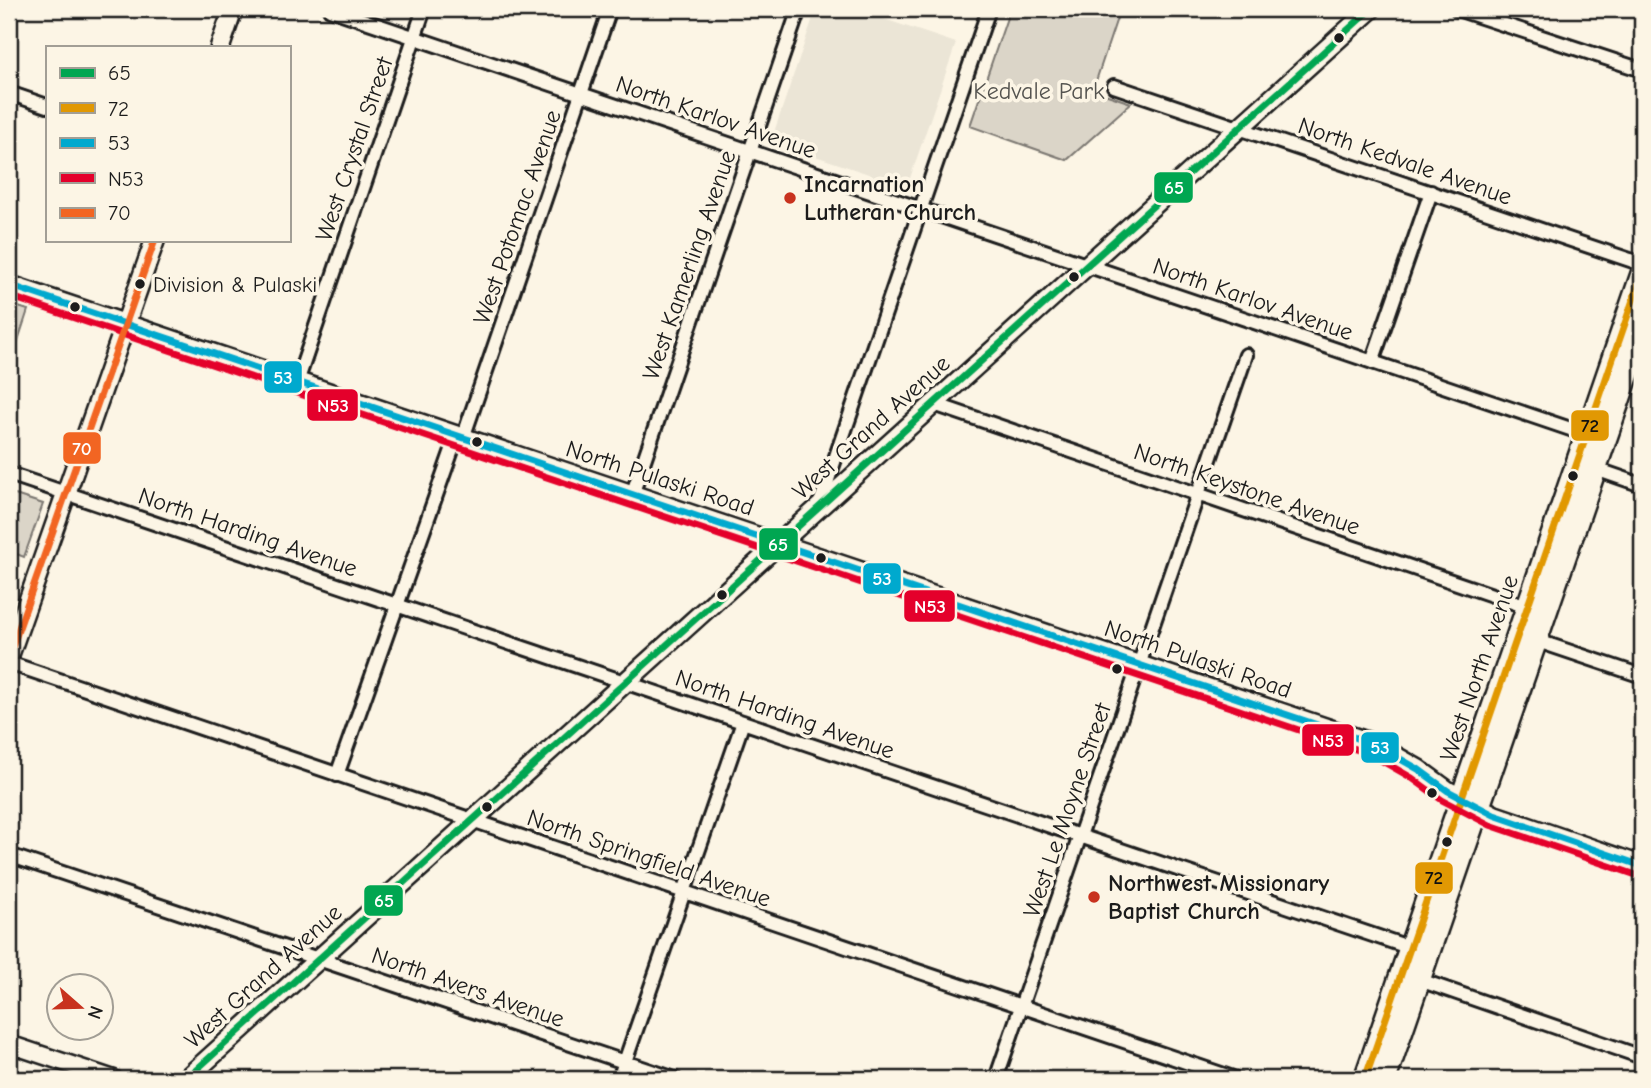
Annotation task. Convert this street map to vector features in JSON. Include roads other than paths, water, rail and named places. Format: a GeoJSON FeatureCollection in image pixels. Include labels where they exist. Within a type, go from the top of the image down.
{"type":"FeatureCollection","features":[{"type":"Feature","properties":{"kind":"main road"},"geometry":{"type":"LineString","coordinates":[[220,46],[233,9]]}},
{"type":"Feature","properties":{"kind":"main road","name":"West Grand Avenue"},"geometry":{"type":"LineString","coordinates":[[186,1079],[1371,9]]}},
{"type":"Feature","properties":{"kind":"main road"},"geometry":{"type":"LineString","coordinates":[[9,656],[154,242]]}},
{"type":"Feature","properties":{"kind":"main road","name":"North Pulaski Road"},"geometry":{"type":"LineString","coordinates":[[9,285],[1374,744],[1494,815],[1642,866]]}},
{"type":"Feature","properties":{"kind":"main road","name":"West North Avenue"},"geometry":{"type":"LineString","coordinates":[[1385,1079],[1410,977],[1596,438],[1640,287]]}},
{"type":"Feature","properties":{"kind":"main road","name":"West North Avenue"},"geometry":{"type":"LineString","coordinates":[[1596,438],[1642,333]]}},
{"type":"Feature","properties":{"kind":"main road","name":"West North Avenue"},"geometry":{"type":"LineString","coordinates":[[1365,1079],[1410,977]]}},
{"type":"Feature","properties":{"kind":"street","name":"North Karlov Avenue"},"geometry":{"type":"LineString","coordinates":[[330,9],[1596,438]]}},
{"type":"Feature","properties":{"kind":"street","name":"West Crystal Street"},"geometry":{"type":"LineString","coordinates":[[297,382],[424,9]]}},
{"type":"Feature","properties":{"kind":"street","name":"West Potomac Avenue"},"geometry":{"type":"LineString","coordinates":[[337,775],[460,437],[610,9]]}},
{"type":"Feature","properties":{"kind":"street","name":"West Kamerling Avenue"},"geometry":{"type":"LineString","coordinates":[[632,495],[799,9]]}},
{"type":"Feature","properties":{"kind":"street"},"geometry":{"type":"LineString","coordinates":[[817,509],[989,9]]}},
{"type":"Feature","properties":{"kind":"street"},"geometry":{"type":"LineString","coordinates":[[1457,9],[1642,70]]}},
{"type":"Feature","properties":{"kind":"street","name":"North Kedvale Avenue"},"geometry":{"type":"LineString","coordinates":[[1114,86],[1642,264]]}},
{"type":"Feature","properties":{"kind":"street"},"geometry":{"type":"LineString","coordinates":[[9,93],[46,106]]}},
{"type":"Feature","properties":{"kind":"street"},"geometry":{"type":"LineString","coordinates":[[1372,362],[1431,192]]}},
{"type":"Feature","properties":{"kind":"street","name":"West Le Moyne Street"},"geometry":{"type":"LineString","coordinates":[[996,1079],[1246,355]]}},
{"type":"Feature","properties":{"kind":"street","name":"North Keystone Avenue"},"geometry":{"type":"LineString","coordinates":[[934,404],[1537,610]]}},
{"type":"Feature","properties":{"kind":"street"},"geometry":{"type":"LineString","coordinates":[[1586,466],[1642,485]]}},
{"type":"Feature","properties":{"kind":"street","name":"North Harding Avenue"},"geometry":{"type":"LineString","coordinates":[[9,474],[1419,950]]}},
{"type":"Feature","properties":{"kind":"street"},"geometry":{"type":"LineString","coordinates":[[1527,637],[1642,676]]}},
{"type":"Feature","properties":{"kind":"street","name":"North Springfield Avenue"},"geometry":{"type":"LineString","coordinates":[[9,663],[1236,1079]]}},
{"type":"Feature","properties":{"kind":"street"},"geometry":{"type":"LineString","coordinates":[[619,1079],[743,722]]}},
{"type":"Feature","properties":{"kind":"street","name":"North Avers Avenue"},"geometry":{"type":"LineString","coordinates":[[9,855],[675,1079]]}},
{"type":"Feature","properties":{"kind":"street"},"geometry":{"type":"LineString","coordinates":[[1410,977],[1642,1056]]}},
{"type":"Feature","properties":{"kind":"street"},"geometry":{"type":"LineString","coordinates":[[9,1044],[114,1079]]}},
{"type":"Feature","properties":{"kind":"place","name":"Incarnation Lutheran Church"},"geometry":{"type":"Point","coordinates":[790,198]}},
{"type":"Feature","properties":{"kind":"place","name":"Division & Pulaski"},"geometry":{"type":"Point","coordinates":[140,284]}},
{"type":"Feature","properties":{"kind":"place","name":"Northwest Missionary Baptist Church"},"geometry":{"type":"Point","coordinates":[1094,897]}},
{"type":"Feature","properties":{"kind":"park label","name":"Kedvale Park"},"geometry":{"type":"Point","coordinates":[1039,91]}}]}
